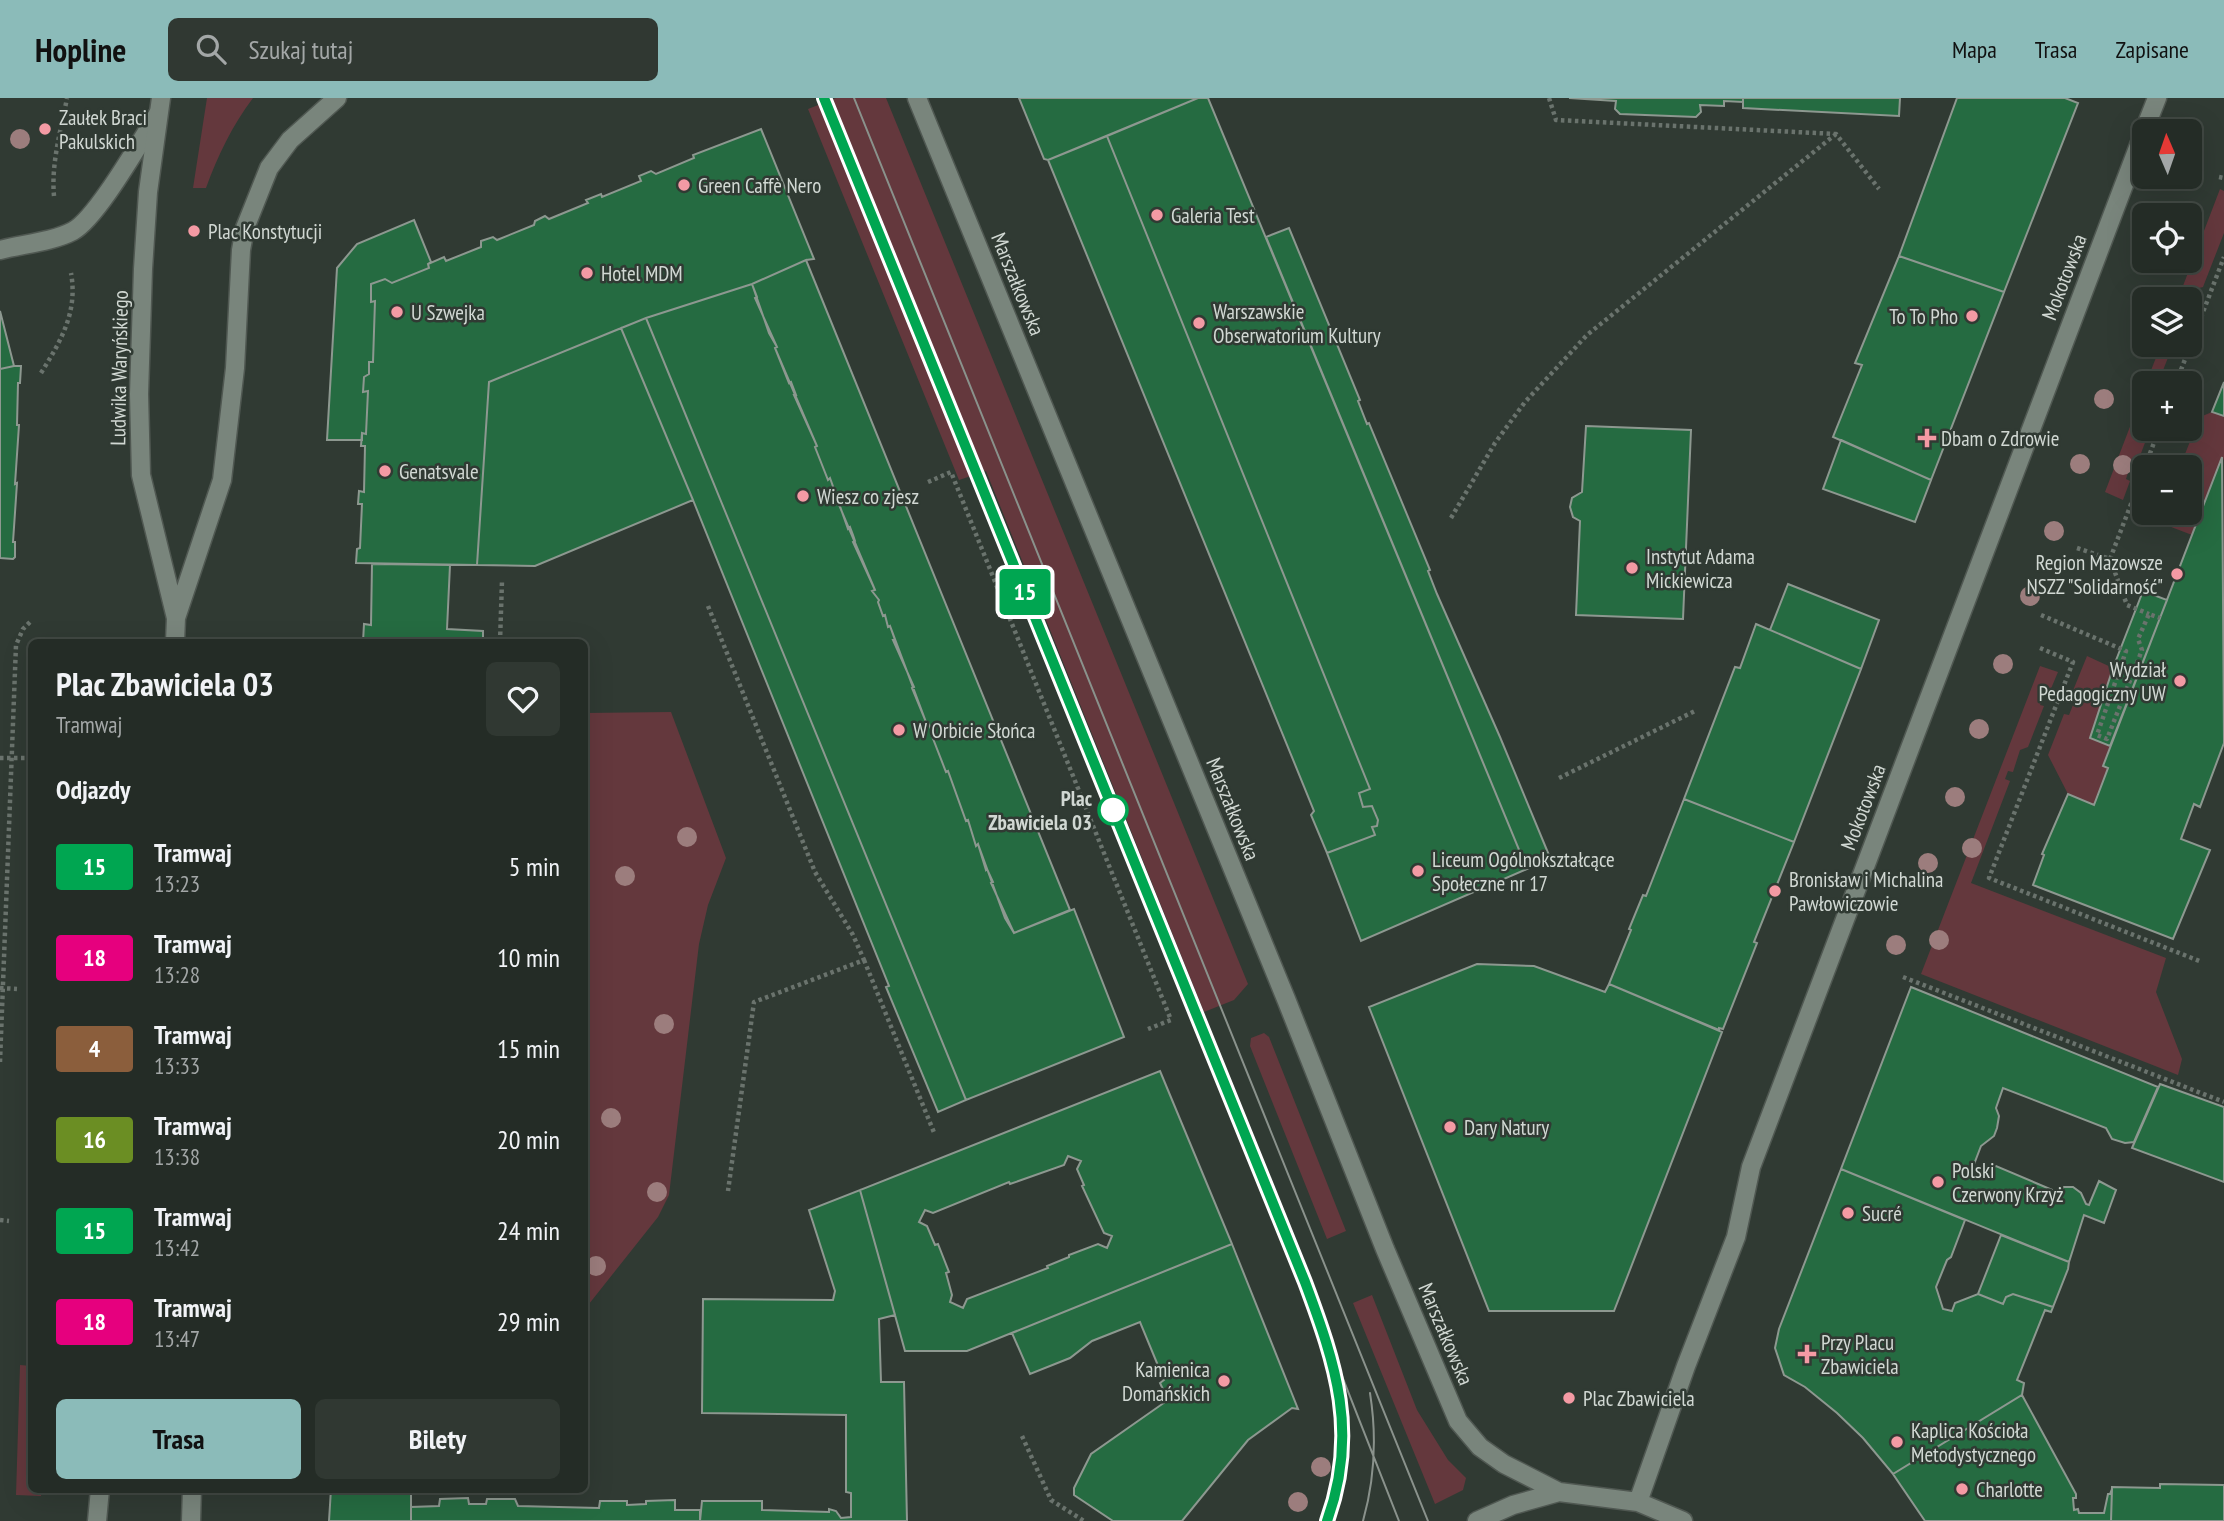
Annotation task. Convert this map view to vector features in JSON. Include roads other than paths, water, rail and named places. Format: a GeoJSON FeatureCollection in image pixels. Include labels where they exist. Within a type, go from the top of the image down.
{"type":"FeatureCollection","features":[{"type":"Feature","properties":{"kind":"street","name":"Ludwika Waryńskiego"},"geometry":{"type":"LineString","coordinates":[[175,639],[176,618],[222,480],[234,368],[241,250],[251,208],[269,168],[290,140],[337,98]]}},
{"type":"Feature","properties":{"kind":"street","name":"Marszałkowska"},"geometry":{"type":"LineString","coordinates":[[917,98],[1281,986],[1385,1249],[1458,1421],[1480,1447],[1504,1464],[1559,1492]]}},
{"type":"Feature","properties":{"kind":"street","name":"Mokotowska"},"geometry":{"type":"LineString","coordinates":[[2149,119],[2157,98]]}},
{"type":"Feature","properties":{"kind":"street","name":"Ludwika Waryńskiego"},"geometry":{"type":"LineString","coordinates":[[160,106],[148,191],[143,269],[139,394],[141,475],[176,618]]}},
{"type":"Feature","properties":{"kind":"street"},"geometry":{"type":"LineString","coordinates":[[0,250],[62,234],[81,225],[96,208],[160,106]]}},
{"type":"Feature","properties":{"kind":"street","name":"Mokotowska"},"geometry":{"type":"LineString","coordinates":[[1638,1502],[1686,1366],[1736,1237],[1751,1167],[2132,164]]}},
{"type":"Feature","properties":{"kind":"street"},"geometry":{"type":"LineString","coordinates":[[1477,1521],[1513,1505],[1559,1492],[1638,1502],[1683,1521]]}},
{"type":"Feature","properties":{"kind":"street"},"geometry":{"type":"LineString","coordinates":[[97,1521],[100,1493]]}},
{"type":"Feature","properties":{"kind":"street"},"geometry":{"type":"LineString","coordinates":[[191,1521],[192,1493]]}},
{"type":"Feature","properties":{"kind":"tram line"},"geometry":{"type":"LineString","coordinates":[[824,98],[1305,1282],[1399,1521]]}},
{"type":"Feature","properties":{"kind":"tram line","name":"15"},"geometry":{"type":"LineString","coordinates":[[824,98],[1305,1282],[1327,1343],[1339,1386],[1343,1428],[1341,1464],[1327,1521]]}},
{"type":"Feature","properties":{"kind":"tram line"},"geometry":{"type":"LineString","coordinates":[[854,98],[1428,1521]]}},
{"type":"Feature","properties":{"kind":"tram line"},"geometry":{"type":"LineString","coordinates":[[1327,1521],[1337,1487],[1342,1453],[1338,1383]]}},
{"type":"Feature","properties":{"kind":"tram line"},"geometry":{"type":"LineString","coordinates":[[1363,1521],[1374,1457],[1370,1393]]}},
{"type":"Feature","properties":{"kind":"place","name":"Zaułek Braci Pakulskich"},"geometry":{"type":"Point","coordinates":[45,129]}},
{"type":"Feature","properties":{"kind":"place","name":"Green Caffè Nero"},"geometry":{"type":"Point","coordinates":[684,185]}},
{"type":"Feature","properties":{"kind":"place","name":"Galeria Test"},"geometry":{"type":"Point","coordinates":[1157,215]}},
{"type":"Feature","properties":{"kind":"place","name":"Plac Konstytucji"},"geometry":{"type":"Point","coordinates":[194,231]}},
{"type":"Feature","properties":{"kind":"place","name":"Hotel MDM"},"geometry":{"type":"Point","coordinates":[587,273]}},
{"type":"Feature","properties":{"kind":"place","name":"U Szwejka"},"geometry":{"type":"Point","coordinates":[397,312]}},
{"type":"Feature","properties":{"kind":"place","name":"To To Pho"},"geometry":{"type":"Point","coordinates":[1972,316]}},
{"type":"Feature","properties":{"kind":"place","name":"Warszawskie Obserwatorium Kultury"},"geometry":{"type":"Point","coordinates":[1199,323]}},
{"type":"Feature","properties":{"kind":"place","name":"Dbam o Zdrowie"},"geometry":{"type":"Point","coordinates":[1927,438]}},
{"type":"Feature","properties":{"kind":"place","name":"Genatsvale"},"geometry":{"type":"Point","coordinates":[385,471]}},
{"type":"Feature","properties":{"kind":"place","name":"Wiesz co zjesz"},"geometry":{"type":"Point","coordinates":[803,496]}},
{"type":"Feature","properties":{"kind":"place","name":"Instytut Adama Mickiewicza"},"geometry":{"type":"Point","coordinates":[1632,568]}},
{"type":"Feature","properties":{"kind":"place","name":"Region Mazowsze NSZZ \"Solidarność\""},"geometry":{"type":"Point","coordinates":[2177,574]}},
{"type":"Feature","properties":{"kind":"place","name":"Wydział Pedagogiczny UW"},"geometry":{"type":"Point","coordinates":[2180,681]}},
{"type":"Feature","properties":{"kind":"place","name":"W Orbicie Słońca"},"geometry":{"type":"Point","coordinates":[899,730]}},
{"type":"Feature","properties":{"kind":"place","name":"Plac Zbawiciela 03"},"geometry":{"type":"Point","coordinates":[1113,810]}},
{"type":"Feature","properties":{"kind":"place","name":"Liceum Ogólnokształcące Społeczne nr 17"},"geometry":{"type":"Point","coordinates":[1418,871]}},
{"type":"Feature","properties":{"kind":"place","name":"Bronisław i Michalina Pawłowiczowie"},"geometry":{"type":"Point","coordinates":[1775,891]}},
{"type":"Feature","properties":{"kind":"place","name":"Dary Natury"},"geometry":{"type":"Point","coordinates":[1450,1127]}},
{"type":"Feature","properties":{"kind":"place","name":"Polski Czerwony Krzyż"},"geometry":{"type":"Point","coordinates":[1938,1182]}},
{"type":"Feature","properties":{"kind":"place","name":"Sucré"},"geometry":{"type":"Point","coordinates":[1848,1213]}},
{"type":"Feature","properties":{"kind":"place","name":"Przy Placu Zbawiciela"},"geometry":{"type":"Point","coordinates":[1807,1354]}},
{"type":"Feature","properties":{"kind":"place","name":"Kamienica Domańskich"},"geometry":{"type":"Point","coordinates":[1224,1381]}},
{"type":"Feature","properties":{"kind":"place","name":"Plac Zbawiciela"},"geometry":{"type":"Point","coordinates":[1569,1398]}},
{"type":"Feature","properties":{"kind":"place","name":"Kaplica Kościoła Metodystycznego"},"geometry":{"type":"Point","coordinates":[1897,1442]}},
{"type":"Feature","properties":{"kind":"place","name":"Charlotte"},"geometry":{"type":"Point","coordinates":[1962,1489]}}]}
